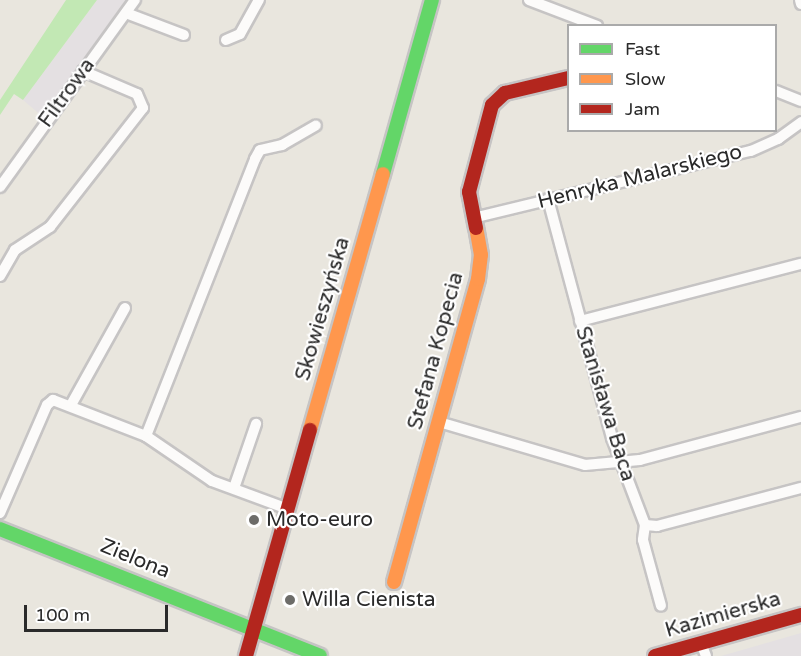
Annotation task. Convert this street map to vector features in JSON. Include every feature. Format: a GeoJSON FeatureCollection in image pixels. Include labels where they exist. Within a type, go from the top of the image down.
{"type":"FeatureCollection","features":[{"type":"Feature","properties":{"kind":"street","name":"Filtrowa"},"geometry":{"type":"LineString","coordinates":[[0,187],[135,0]]}},
{"type":"Feature","properties":{"kind":"street"},"geometry":{"type":"LineString","coordinates":[[226,40],[240,34],[260,0]]}},
{"type":"Feature","properties":{"kind":"street","name":"Skowieszyńska"},"geometry":{"type":"LineString","coordinates":[[246,656],[432,0]]}},
{"type":"Feature","properties":{"kind":"street"},"geometry":{"type":"LineString","coordinates":[[529,0],[592,24]]}},
{"type":"Feature","properties":{"kind":"street"},"geometry":{"type":"LineString","coordinates":[[126,13],[184,35]]}},
{"type":"Feature","properties":{"kind":"street"},"geometry":{"type":"LineString","coordinates":[[0,276],[15,250],[50,228],[143,108],[137,94],[83,71]]}},
{"type":"Feature","properties":{"kind":"street","name":"Stefana Kopecia"},"geometry":{"type":"LineString","coordinates":[[394,582],[480,266],[470,182],[497,97],[567,78]]}},
{"type":"Feature","properties":{"kind":"street"},"geometry":{"type":"LineString","coordinates":[[777,91],[801,101]]}},
{"type":"Feature","properties":{"kind":"street","name":"Henryka Malarskiego"},"geometry":{"type":"LineString","coordinates":[[473,218],[751,151],[778,139],[801,122]]}},
{"type":"Feature","properties":{"kind":"street"},"geometry":{"type":"LineString","coordinates":[[146,436],[255,159],[260,150],[282,145],[316,125]]}},
{"type":"Feature","properties":{"kind":"street","name":"Stanisława Baca"},"geometry":{"type":"LineString","coordinates":[[548,199],[580,321],[622,463],[645,525],[643,540],[661,606]]}},
{"type":"Feature","properties":{"kind":"street"},"geometry":{"type":"LineString","coordinates":[[580,321],[801,264]]}},
{"type":"Feature","properties":{"kind":"street"},"geometry":{"type":"LineString","coordinates":[[71,405],[125,308]]}},
{"type":"Feature","properties":{"kind":"street"},"geometry":{"type":"LineString","coordinates":[[0,513],[47,405],[53,400],[71,405],[146,436],[196,472],[288,509]]}},
{"type":"Feature","properties":{"kind":"street"},"geometry":{"type":"LineString","coordinates":[[439,422],[576,464],[622,463],[801,417]]}},
{"type":"Feature","properties":{"kind":"street"},"geometry":{"type":"LineString","coordinates":[[234,489],[256,424]]}},
{"type":"Feature","properties":{"kind":"street"},"geometry":{"type":"LineString","coordinates":[[645,525],[657,526],[801,488]]}},
{"type":"Feature","properties":{"kind":"street","name":"Zielona"},"geometry":{"type":"LineString","coordinates":[[0,529],[254,630]]}},
{"type":"Feature","properties":{"kind":"street","name":"Kazimierska"},"geometry":{"type":"LineString","coordinates":[[656,656],[704,649],[801,615]]}},
{"type":"Feature","properties":{"kind":"street"},"geometry":{"type":"LineString","coordinates":[[254,630],[320,656]]}},
{"type":"Feature","properties":{"kind":"shaded area"},"geometry":{"type":"Polygon","coordinates":[[[97,0],[129,0],[43,117],[23,100],[97,0]]]}},
{"type":"Feature","properties":{"kind":"shaded area"},"geometry":{"type":"Polygon","coordinates":[[[801,633],[801,656],[721,656],[801,633]]]}},
{"type":"Feature","properties":{"kind":"green space"},"geometry":{"type":"Polygon","coordinates":[[[66,0],[97,0],[23,100],[14,94],[0,115],[0,100],[66,0]]]}},
{"type":"Feature","properties":{"kind":"traffic: fast"},"geometry":{"type":"LineString","coordinates":[[383,174],[432,0]]}},
{"type":"Feature","properties":{"kind":"traffic: fast"},"geometry":{"type":"LineString","coordinates":[[0,529],[320,656]]}},
{"type":"Feature","properties":{"kind":"traffic: slow"},"geometry":{"type":"LineString","coordinates":[[310,430],[383,174]]}},
{"type":"Feature","properties":{"kind":"traffic: slow"},"geometry":{"type":"LineString","coordinates":[[394,582],[478,279],[481,255],[476,228]]}},
{"type":"Feature","properties":{"kind":"traffic: jam"},"geometry":{"type":"LineString","coordinates":[[476,228],[469,192],[492,105],[505,93],[567,78]]}},
{"type":"Feature","properties":{"kind":"traffic: jam"},"geometry":{"type":"LineString","coordinates":[[246,656],[310,430]]}},
{"type":"Feature","properties":{"kind":"traffic: jam"},"geometry":{"type":"LineString","coordinates":[[655,656],[801,615]]}},
{"type":"Feature","properties":{"kind":"place","name":"Moto-euro"},"geometry":{"type":"Point","coordinates":[254,520]}},
{"type":"Feature","properties":{"kind":"place","name":"Willa Cienista"},"geometry":{"type":"Point","coordinates":[290,600]}}]}
